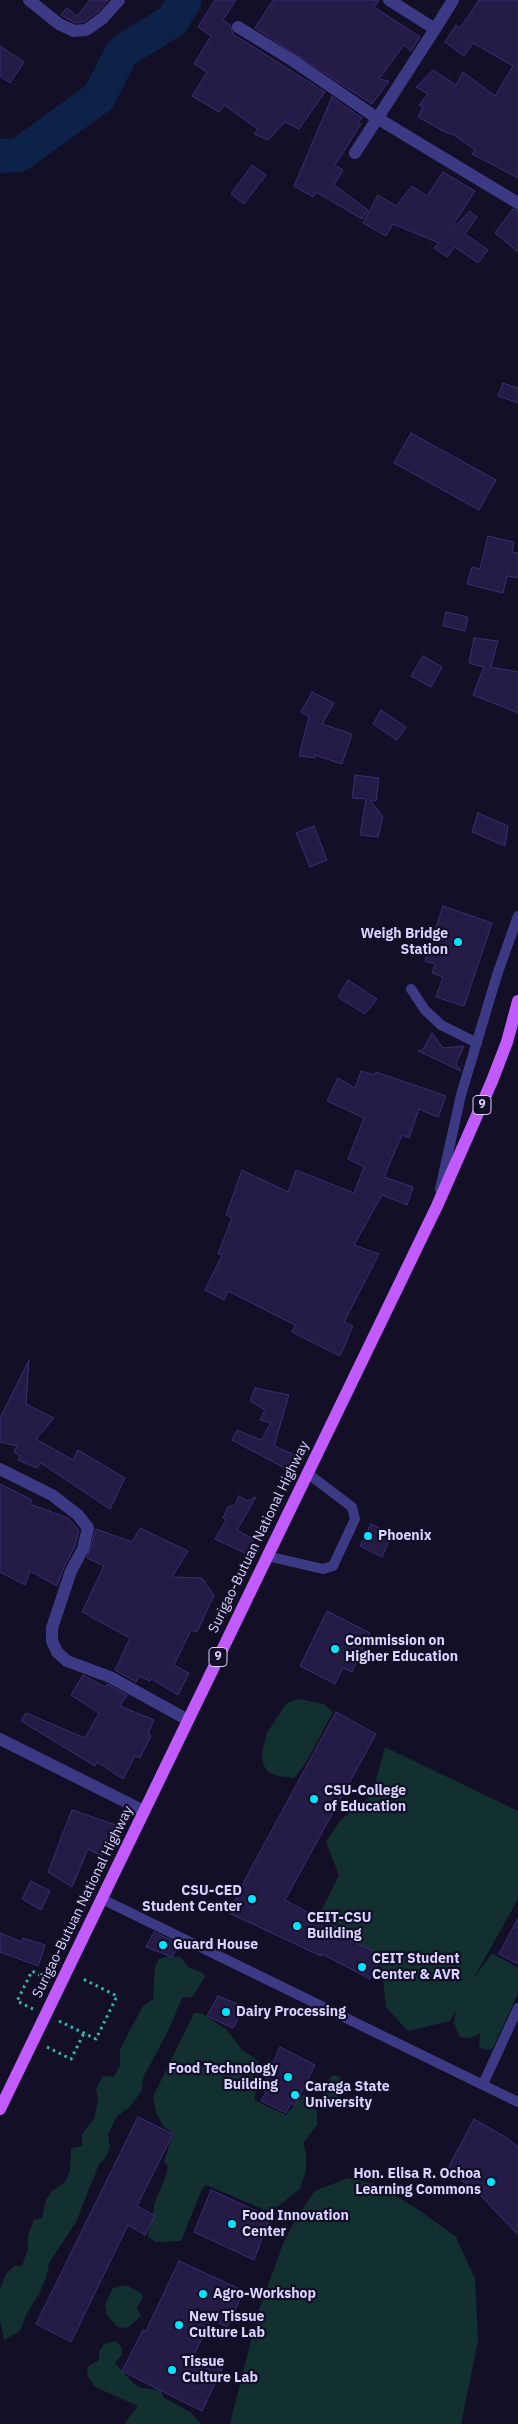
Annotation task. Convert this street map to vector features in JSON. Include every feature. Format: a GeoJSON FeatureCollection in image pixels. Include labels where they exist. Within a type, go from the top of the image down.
{"type":"FeatureCollection","features":[{"type":"Feature","properties":{"kind":"main road","name":"Surigao-Butuan National Highway"},"geometry":{"type":"LineString","coordinates":[[0,2109],[437,1206],[492,1081],[507,1042],[518,1001]]}},
{"type":"Feature","properties":{"kind":"street"},"geometry":{"type":"LineString","coordinates":[[29,0],[59,24],[74,31],[86,30],[103,18],[119,0]]}},
{"type":"Feature","properties":{"kind":"street"},"geometry":{"type":"LineString","coordinates":[[390,0],[435,29]]}},
{"type":"Feature","properties":{"kind":"street"},"geometry":{"type":"LineString","coordinates":[[356,153],[453,0]]}},
{"type":"Feature","properties":{"kind":"street"},"geometry":{"type":"LineString","coordinates":[[238,27],[292,60],[377,118],[518,203]]}},
{"type":"Feature","properties":{"kind":"street"},"geometry":{"type":"LineString","coordinates":[[0,1469],[52,1495],[78,1515],[88,1528],[82,1550],[71,1571],[52,1628],[52,1641],[57,1652],[67,1661],[110,1677],[188,1720]]}},
{"type":"Feature","properties":{"kind":"street"},"geometry":{"type":"LineString","coordinates":[[0,1739],[144,1811]]}},
{"type":"Feature","properties":{"kind":"lane"},"geometry":{"type":"LineString","coordinates":[[437,1206],[461,1095],[497,975],[518,916]]}},
{"type":"Feature","properties":{"kind":"lane"},"geometry":{"type":"LineString","coordinates":[[411,989],[425,1010],[441,1025],[477,1043]]}},
{"type":"Feature","properties":{"kind":"lane"},"geometry":{"type":"LineString","coordinates":[[267,1556],[323,1569],[333,1566],[355,1519],[352,1507],[307,1473]]}},
{"type":"Feature","properties":{"kind":"lane"},"geometry":{"type":"LineString","coordinates":[[102,1899],[518,2102]]}},
{"type":"Feature","properties":{"kind":"lane"},"geometry":{"type":"LineString","coordinates":[[483,2084],[518,2008]]}},
{"type":"Feature","properties":{"kind":"path"},"geometry":{"type":"LineString","coordinates":[[17,2001],[32,1971]]}},
{"type":"Feature","properties":{"kind":"path"},"geometry":{"type":"LineString","coordinates":[[67,1972],[117,1996],[96,2039]]}},
{"type":"Feature","properties":{"kind":"path"},"geometry":{"type":"LineString","coordinates":[[33,2040],[72,2059],[84,2033]]}},
{"type":"Feature","properties":{"kind":"green space"},"geometry":{"type":"Polygon","coordinates":[[[298,1699],[324,1704],[333,1712],[305,1764],[294,1778],[278,1776],[268,1772],[263,1764],[262,1752],[267,1733],[286,1704],[298,1699]]]}},
{"type":"Feature","properties":{"kind":"green space"},"geometry":{"type":"Polygon","coordinates":[[[385,1747],[518,1811],[518,1899],[472,1981],[492,1953],[518,1968],[518,1993],[493,2048],[485,2050],[479,2046],[480,2033],[471,2038],[460,2037],[454,2024],[456,2010],[450,2021],[408,2031],[386,2007],[382,1969],[369,1949],[333,1939],[320,1913],[339,1875],[326,1842],[341,1820],[372,1795],[385,1747]]]}},
{"type":"Feature","properties":{"kind":"green space"},"geometry":{"type":"Polygon","coordinates":[[[168,1956],[181,1957],[188,1967],[203,1973],[205,1977],[192,1997],[182,1998],[168,2031],[143,2078],[142,2090],[130,2107],[117,2116],[108,2134],[110,2147],[105,2159],[99,2164],[76,2222],[49,2263],[47,2275],[39,2294],[26,2315],[20,2331],[4,2340],[0,2319],[0,2289],[6,2274],[14,2266],[22,2266],[28,2249],[28,2235],[34,2220],[42,2218],[46,2200],[52,2191],[64,2183],[70,2172],[71,2148],[82,2146],[82,2134],[94,2119],[98,2100],[96,2089],[103,2076],[114,2077],[120,2065],[120,2050],[130,2030],[143,2006],[153,1999],[155,1967],[159,1959],[168,1956]]]}},
{"type":"Feature","properties":{"kind":"green space"},"geometry":{"type":"Polygon","coordinates":[[[194,2013],[201,2013],[227,2030],[242,2050],[255,2058],[261,2066],[254,2100],[286,2115],[304,2094],[308,2103],[317,2110],[317,2125],[303,2143],[306,2152],[306,2170],[300,2189],[270,2212],[206,2185],[201,2191],[181,2241],[156,2242],[148,2237],[155,2202],[166,2176],[168,2166],[164,2162],[173,2133],[164,2127],[156,2113],[153,2097],[194,2013]]]}},
{"type":"Feature","properties":{"kind":"green space"},"geometry":{"type":"Polygon","coordinates":[[[332,2075],[338,2076],[346,2084],[345,2091],[336,2103],[323,2096],[323,2089],[332,2075]]]}},
{"type":"Feature","properties":{"kind":"green space"},"geometry":{"type":"Polygon","coordinates":[[[348,2178],[374,2184],[416,2208],[456,2237],[475,2279],[478,2341],[461,2424],[230,2424],[258,2313],[283,2244],[296,2218],[315,2191],[348,2178]]]}},
{"type":"Feature","properties":{"kind":"green space"},"geometry":{"type":"Polygon","coordinates":[[[126,2285],[141,2293],[143,2297],[137,2307],[141,2316],[127,2328],[118,2327],[113,2322],[107,2315],[105,2305],[113,2288],[126,2285]]]}},
{"type":"Feature","properties":{"kind":"green space"},"geometry":{"type":"Polygon","coordinates":[[[116,2341],[122,2348],[122,2355],[115,2363],[134,2384],[141,2388],[161,2390],[163,2397],[190,2412],[201,2424],[124,2424],[138,2406],[95,2387],[87,2375],[88,2367],[99,2360],[99,2352],[104,2344],[116,2341]]]}},
{"type":"Feature","properties":{"kind":"building"},"geometry":{"type":"Polygon","coordinates":[[[90,0],[108,0],[98,12],[83,22],[75,23],[61,15],[67,8],[77,16],[90,0]]]}},
{"type":"Feature","properties":{"kind":"building"},"geometry":{"type":"Polygon","coordinates":[[[215,0],[236,0],[223,20],[230,25],[233,34],[325,92],[299,129],[285,122],[268,140],[254,134],[258,129],[224,105],[219,112],[192,96],[207,72],[194,64],[211,36],[198,27],[215,0]]]}},
{"type":"Feature","properties":{"kind":"building"},"geometry":{"type":"Polygon","coordinates":[[[273,0],[379,0],[374,7],[420,37],[411,51],[404,45],[379,79],[389,81],[372,104],[255,28],[273,0]]]}},
{"type":"Feature","properties":{"kind":"building"},"geometry":{"type":"Polygon","coordinates":[[[479,0],[518,0],[518,178],[472,154],[475,150],[454,135],[418,117],[423,107],[419,105],[428,94],[416,87],[433,70],[456,85],[463,72],[495,96],[513,66],[473,43],[464,56],[445,42],[456,25],[460,28],[479,0]]]}},
{"type":"Feature","properties":{"kind":"building"},"geometry":{"type":"Polygon","coordinates":[[[0,46],[24,62],[10,83],[0,76],[0,46]]]}},
{"type":"Feature","properties":{"kind":"building"},"geometry":{"type":"Polygon","coordinates":[[[332,97],[362,118],[358,123],[361,124],[335,165],[343,170],[334,185],[368,210],[362,219],[316,192],[313,197],[294,186],[332,97]]]}},
{"type":"Feature","properties":{"kind":"building"},"geometry":{"type":"Polygon","coordinates":[[[252,165],[266,175],[244,204],[231,194],[252,165]]]}},
{"type":"Feature","properties":{"kind":"building"},"geometry":{"type":"Polygon","coordinates":[[[443,172],[475,191],[453,225],[455,226],[470,211],[477,217],[465,234],[488,250],[478,263],[455,247],[447,257],[434,248],[439,243],[393,224],[386,236],[363,223],[378,195],[396,206],[412,186],[427,196],[443,172]]]}},
{"type":"Feature","properties":{"kind":"building"},"geometry":{"type":"Polygon","coordinates":[[[513,209],[518,211],[518,252],[495,233],[513,209]]]}},
{"type":"Feature","properties":{"kind":"building"},"geometry":{"type":"Polygon","coordinates":[[[503,383],[518,388],[518,403],[498,396],[503,383]]]}},
{"type":"Feature","properties":{"kind":"building"},"geometry":{"type":"Polygon","coordinates":[[[411,433],[496,480],[479,510],[394,463],[411,433]]]}},
{"type":"Feature","properties":{"kind":"building"},"geometry":{"type":"Polygon","coordinates":[[[488,536],[514,542],[512,552],[518,553],[518,578],[507,576],[503,593],[467,584],[472,567],[480,569],[488,536]]]}},
{"type":"Feature","properties":{"kind":"building"},"geometry":{"type":"Polygon","coordinates":[[[446,612],[468,617],[465,631],[443,626],[446,612]]]}},
{"type":"Feature","properties":{"kind":"building"},"geometry":{"type":"Polygon","coordinates":[[[474,638],[498,641],[491,667],[518,672],[518,713],[473,695],[484,667],[469,663],[474,638]]]}},
{"type":"Feature","properties":{"kind":"building"},"geometry":{"type":"Polygon","coordinates":[[[423,656],[442,667],[431,687],[411,676],[423,656]]]}},
{"type":"Feature","properties":{"kind":"building"},"geometry":{"type":"Polygon","coordinates":[[[312,692],[334,703],[322,724],[352,734],[342,764],[315,755],[315,758],[299,756],[309,717],[301,712],[312,692]]]}},
{"type":"Feature","properties":{"kind":"building"},"geometry":{"type":"Polygon","coordinates":[[[381,710],[406,727],[397,740],[373,724],[381,710]]]}},
{"type":"Feature","properties":{"kind":"building"},"geometry":{"type":"Polygon","coordinates":[[[355,775],[379,778],[376,801],[370,800],[383,817],[378,837],[360,835],[366,799],[352,798],[355,775]]]}},
{"type":"Feature","properties":{"kind":"building"},"geometry":{"type":"Polygon","coordinates":[[[478,813],[508,826],[505,846],[472,832],[478,813]]]}},
{"type":"Feature","properties":{"kind":"building"},"geometry":{"type":"Polygon","coordinates":[[[314,826],[327,860],[310,867],[296,833],[314,826]]]}},
{"type":"Feature","properties":{"kind":"building","name":"Weigh Bridge Station"},"geometry":{"type":"Polygon","coordinates":[[[443,906],[492,923],[464,1006],[436,997],[443,977],[432,973],[435,964],[425,961],[443,906]]]}},
{"type":"Feature","properties":{"kind":"building"},"geometry":{"type":"Polygon","coordinates":[[[348,980],[377,999],[365,1014],[338,997],[348,980]]]}},
{"type":"Feature","properties":{"kind":"building"},"geometry":{"type":"Polygon","coordinates":[[[432,1033],[443,1048],[464,1046],[456,1064],[461,1071],[418,1051],[423,1050],[432,1033]]]}},
{"type":"Feature","properties":{"kind":"building"},"geometry":{"type":"Polygon","coordinates":[[[361,1071],[375,1075],[376,1072],[446,1096],[438,1117],[419,1109],[409,1138],[402,1135],[384,1177],[413,1187],[407,1205],[382,1195],[354,1245],[379,1254],[344,1322],[353,1326],[340,1356],[292,1332],[295,1325],[228,1291],[224,1300],[205,1290],[222,1255],[218,1254],[232,1218],[226,1215],[242,1170],[288,1192],[296,1170],[354,1193],[364,1167],[348,1159],[364,1118],[327,1101],[338,1078],[355,1088],[361,1071]]]}},
{"type":"Feature","properties":{"kind":"building"},"geometry":{"type":"Polygon","coordinates":[[[29,1360],[26,1404],[54,1418],[36,1439],[73,1460],[78,1450],[125,1478],[110,1509],[41,1463],[37,1468],[18,1460],[20,1456],[14,1452],[17,1446],[0,1442],[0,1418],[29,1360]]]}},
{"type":"Feature","properties":{"kind":"building"},"geometry":{"type":"Polygon","coordinates":[[[255,1388],[289,1395],[274,1446],[295,1455],[290,1471],[232,1440],[237,1430],[261,1440],[271,1423],[260,1420],[265,1410],[250,1401],[255,1388]]]}},
{"type":"Feature","properties":{"kind":"building"},"geometry":{"type":"Polygon","coordinates":[[[0,1484],[32,1500],[30,1504],[68,1518],[79,1530],[75,1546],[57,1586],[30,1571],[25,1585],[0,1572],[0,1484]]]}},
{"type":"Feature","properties":{"kind":"building"},"geometry":{"type":"Polygon","coordinates":[[[239,1496],[247,1501],[256,1497],[237,1530],[253,1539],[247,1554],[215,1539],[226,1520],[223,1518],[228,1507],[235,1505],[239,1496]]]}},
{"type":"Feature","properties":{"kind":"building"},"geometry":{"type":"Polygon","coordinates":[[[371,1524],[392,1534],[382,1557],[360,1546],[371,1524]]]}},
{"type":"Feature","properties":{"kind":"building"},"geometry":{"type":"Polygon","coordinates":[[[140,1528],[188,1551],[172,1577],[202,1578],[214,1595],[197,1632],[191,1630],[174,1665],[189,1673],[178,1695],[152,1679],[150,1681],[139,1676],[136,1682],[115,1670],[130,1638],[82,1612],[104,1566],[87,1558],[96,1529],[132,1542],[140,1528]]]}},
{"type":"Feature","properties":{"kind":"building","name":"Commission on Higher Education"},"geometry":{"type":"Polygon","coordinates":[[[327,1611],[370,1633],[352,1672],[343,1668],[335,1684],[300,1666],[327,1611]]]}},
{"type":"Feature","properties":{"kind":"building"},"geometry":{"type":"Polygon","coordinates":[[[83,1675],[105,1687],[107,1684],[127,1695],[120,1706],[154,1720],[148,1734],[151,1736],[140,1758],[135,1756],[123,1779],[97,1762],[95,1766],[21,1721],[26,1713],[85,1738],[99,1713],[71,1695],[83,1675]]]}},
{"type":"Feature","properties":{"kind":"building"},"geometry":{"type":"Polygon","coordinates":[[[336,1712],[376,1734],[285,1900],[335,1927],[332,1932],[382,1955],[370,1979],[322,1954],[321,1956],[229,1913],[249,1872],[336,1712]]]}},
{"type":"Feature","properties":{"kind":"building"},"geometry":{"type":"Polygon","coordinates":[[[72,1810],[116,1825],[101,1856],[88,1849],[72,1887],[48,1872],[72,1810]]]}},
{"type":"Feature","properties":{"kind":"building"},"geometry":{"type":"Polygon","coordinates":[[[31,1881],[50,1891],[41,1910],[22,1899],[31,1881]]]}},
{"type":"Feature","properties":{"kind":"building"},"geometry":{"type":"Polygon","coordinates":[[[518,1918],[518,1964],[499,1954],[518,1918]]]}},
{"type":"Feature","properties":{"kind":"building","name":"Guard House"},"geometry":{"type":"Polygon","coordinates":[[[154,1932],[179,1944],[172,1957],[146,1947],[154,1932]]]}},
{"type":"Feature","properties":{"kind":"building"},"geometry":{"type":"Polygon","coordinates":[[[0,1933],[22,1942],[23,1938],[45,1945],[38,1966],[0,1952],[0,1933]]]}},
{"type":"Feature","properties":{"kind":"building","name":"Dairy Processing"},"geometry":{"type":"Polygon","coordinates":[[[218,1996],[245,2007],[233,2028],[207,2016],[218,1996]]]}},
{"type":"Feature","properties":{"kind":"building","name":"Food Technology Building"},"geometry":{"type":"Polygon","coordinates":[[[280,2047],[315,2065],[295,2106],[291,2103],[286,2113],[261,2101],[266,2092],[261,2090],[280,2047]]]}},
{"type":"Feature","properties":{"kind":"building"},"geometry":{"type":"Polygon","coordinates":[[[138,2117],[173,2134],[137,2206],[155,2216],[145,2235],[128,2225],[71,2342],[36,2324],[138,2117]]]}},
{"type":"Feature","properties":{"kind":"building","name":"Hon. Elisa R. Ochoa Learning Commons"},"geometry":{"type":"Polygon","coordinates":[[[474,2119],[507,2138],[518,2147],[518,2235],[469,2185],[446,2172],[474,2119]]]}},
{"type":"Feature","properties":{"kind":"building","name":"Food Innovation Center"},"geometry":{"type":"Polygon","coordinates":[[[211,2190],[270,2217],[254,2260],[194,2232],[211,2190]]]}},
{"type":"Feature","properties":{"kind":"building"},"geometry":{"type":"Polygon","coordinates":[[[179,2261],[244,2291],[227,2327],[211,2319],[194,2355],[222,2369],[202,2411],[122,2371],[143,2330],[146,2331],[179,2261]]]}},
{"type":"Feature","properties":{"kind":"waterway"},"geometry":{"type":"LineString","coordinates":[[0,156],[19,155],[99,97],[122,52],[172,21],[185,0]]}},
{"type":"Feature","properties":{"kind":"place","name":"Weigh Bridge Station"},"geometry":{"type":"Point","coordinates":[458,942]}},
{"type":"Feature","properties":{"kind":"place","name":"Phoenix"},"geometry":{"type":"Point","coordinates":[368,1536]}},
{"type":"Feature","properties":{"kind":"place","name":"Commission on Higher Education"},"geometry":{"type":"Point","coordinates":[335,1649]}},
{"type":"Feature","properties":{"kind":"place","name":"CSU-College of Education"},"geometry":{"type":"Point","coordinates":[314,1799]}},
{"type":"Feature","properties":{"kind":"place","name":"CSU-CED Student Center"},"geometry":{"type":"Point","coordinates":[252,1899]}},
{"type":"Feature","properties":{"kind":"place","name":"CEIT-CSU Building"},"geometry":{"type":"Point","coordinates":[297,1926]}},
{"type":"Feature","properties":{"kind":"place","name":"Guard House"},"geometry":{"type":"Point","coordinates":[163,1945]}},
{"type":"Feature","properties":{"kind":"place","name":"CEIT Student Center & AVR"},"geometry":{"type":"Point","coordinates":[362,1967]}},
{"type":"Feature","properties":{"kind":"place","name":"Dairy Processing"},"geometry":{"type":"Point","coordinates":[226,2012]}},
{"type":"Feature","properties":{"kind":"place","name":"Food Technology Building"},"geometry":{"type":"Point","coordinates":[288,2077]}},
{"type":"Feature","properties":{"kind":"place","name":"Caraga State University"},"geometry":{"type":"Point","coordinates":[295,2095]}},
{"type":"Feature","properties":{"kind":"place","name":"Hon. Elisa R. Ochoa Learning Commons"},"geometry":{"type":"Point","coordinates":[491,2182]}},
{"type":"Feature","properties":{"kind":"place","name":"Food Innovation Center"},"geometry":{"type":"Point","coordinates":[232,2224]}},
{"type":"Feature","properties":{"kind":"place","name":"Agro-Workshop"},"geometry":{"type":"Point","coordinates":[203,2294]}},
{"type":"Feature","properties":{"kind":"place","name":"New Tissue Culture Lab"},"geometry":{"type":"Point","coordinates":[179,2325]}},
{"type":"Feature","properties":{"kind":"place","name":"Tissue Culture Lab"},"geometry":{"type":"Point","coordinates":[172,2370]}}]}
